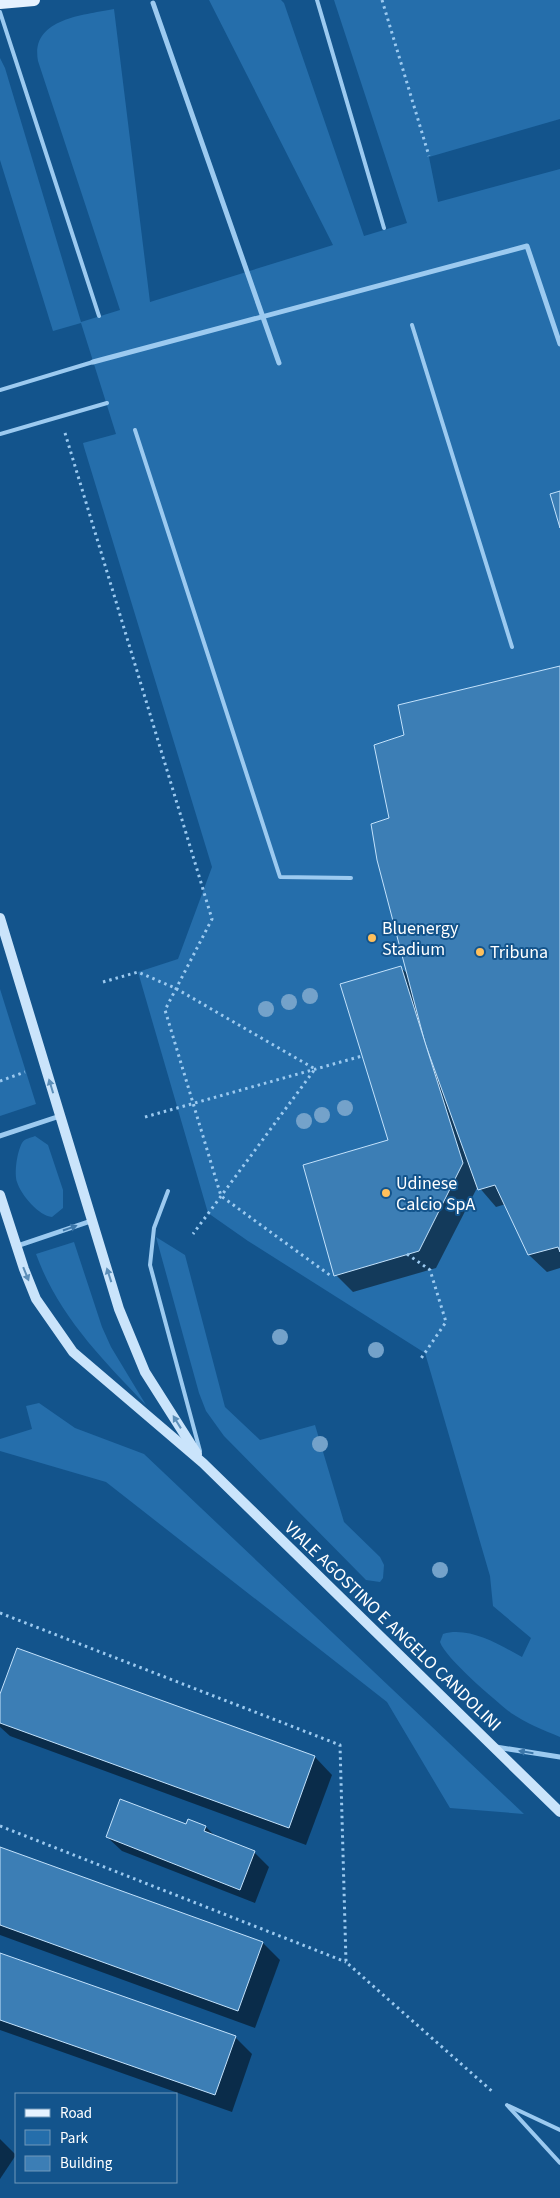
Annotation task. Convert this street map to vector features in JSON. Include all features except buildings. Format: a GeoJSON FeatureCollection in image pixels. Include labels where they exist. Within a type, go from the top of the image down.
{"type":"FeatureCollection","features":[{"type":"Feature","properties":{"kind":"main road"},"geometry":{"type":"LineString","coordinates":[[0,3],[34,0]]}},
{"type":"Feature","properties":{"kind":"street"},"geometry":{"type":"LineString","coordinates":[[153,3],[279,363]]}},
{"type":"Feature","properties":{"kind":"street"},"geometry":{"type":"LineString","coordinates":[[94,362],[527,246],[560,344]]}},
{"type":"Feature","properties":{"kind":"street","name":"VIALE AGOSTINO E ANGELO CANDOLINI"},"geometry":{"type":"LineString","coordinates":[[0,918],[119,1309],[145,1372],[203,1463]]}},
{"type":"Feature","properties":{"kind":"street"},"geometry":{"type":"LineString","coordinates":[[0,1136],[60,1116]]}},
{"type":"Feature","properties":{"kind":"street","name":"VIALE AGOSTINO E ANGELO CANDOLINI"},"geometry":{"type":"LineString","coordinates":[[0,1195],[16,1246],[36,1299],[72,1352],[203,1463],[560,1812]]}},
{"type":"Feature","properties":{"kind":"street"},"geometry":{"type":"LineString","coordinates":[[16,1246],[91,1221]]}},
{"type":"Feature","properties":{"kind":"street"},"geometry":{"type":"LineString","coordinates":[[492,1746],[560,1757]]}},
{"type":"Feature","properties":{"kind":"lane"},"geometry":{"type":"LineString","coordinates":[[318,0],[384,228]]}},
{"type":"Feature","properties":{"kind":"lane"},"geometry":{"type":"LineString","coordinates":[[0,12],[99,316]]}},
{"type":"Feature","properties":{"kind":"lane"},"geometry":{"type":"LineString","coordinates":[[412,325],[512,647]]}},
{"type":"Feature","properties":{"kind":"lane"},"geometry":{"type":"LineString","coordinates":[[0,390],[94,362]]}},
{"type":"Feature","properties":{"kind":"lane"},"geometry":{"type":"LineString","coordinates":[[0,434],[107,403]]}},
{"type":"Feature","properties":{"kind":"lane"},"geometry":{"type":"LineString","coordinates":[[134,430],[280,877],[351,878]]}},
{"type":"Feature","properties":{"kind":"lane"},"geometry":{"type":"LineString","coordinates":[[168,1191],[154,1228],[150,1266],[203,1463]]}},
{"type":"Feature","properties":{"kind":"lane"},"geometry":{"type":"LineString","coordinates":[[507,2105],[560,2130]]}},
{"type":"Feature","properties":{"kind":"lane"},"geometry":{"type":"LineString","coordinates":[[507,2105],[560,2163]]}},
{"type":"Feature","properties":{"kind":"path"},"geometry":{"type":"LineString","coordinates":[[382,0],[429,156]]}},
{"type":"Feature","properties":{"kind":"path"},"geometry":{"type":"LineString","coordinates":[[60,417],[212,919],[165,1010],[221,1196],[331,1276]]}},
{"type":"Feature","properties":{"kind":"path"},"geometry":{"type":"LineString","coordinates":[[103,982],[138,972],[175,988],[315,1069]]}},
{"type":"Feature","properties":{"kind":"path"},"geometry":{"type":"LineString","coordinates":[[145,1117],[362,1056]]}},
{"type":"Feature","properties":{"kind":"path"},"geometry":{"type":"LineString","coordinates":[[193,1234],[315,1069]]}},
{"type":"Feature","properties":{"kind":"path"},"geometry":{"type":"LineString","coordinates":[[0,1081],[26,1072]]}},
{"type":"Feature","properties":{"kind":"path"},"geometry":{"type":"LineString","coordinates":[[407,1254],[430,1270],[446,1322],[420,1360]]}},
{"type":"Feature","properties":{"kind":"path"},"geometry":{"type":"LineString","coordinates":[[0,1613],[340,1745],[346,1962]]}},
{"type":"Feature","properties":{"kind":"path"},"geometry":{"type":"LineString","coordinates":[[0,1826],[346,1962],[507,2105]]}},
{"type":"Feature","properties":{"kind":"green space","name":"Bluenergy Stadium"},"geometry":{"type":"Polygon","coordinates":[[[209,0],[281,0],[284,3],[364,236],[407,223],[334,0],[560,0],[560,119],[429,157],[438,202],[560,169],[560,1737],[511,1713],[461,1669],[440,1642],[443,1634],[453,1632],[474,1635],[504,1647],[522,1657],[531,1638],[493,1606],[490,1576],[425,1353],[248,1241],[208,1213],[138,972],[178,959],[212,867],[83,443],[116,434],[81,323],[53,331],[0,160],[0,58],[5,68],[81,322],[120,310],[38,61],[38,47],[42,36],[51,27],[75,17],[114,9],[150,302],[333,245],[209,0]]]}},
{"type":"Feature","properties":{"kind":"green space"},"geometry":{"type":"Polygon","coordinates":[[[0,989],[36,1104],[0,1116],[0,989]]]}},
{"type":"Feature","properties":{"kind":"green space"},"geometry":{"type":"Polygon","coordinates":[[[35,1136],[48,1145],[63,1190],[63,1208],[52,1217],[42,1213],[31,1204],[22,1193],[16,1178],[16,1162],[20,1147],[25,1140],[35,1136]]]}},
{"type":"Feature","properties":{"kind":"green space"},"geometry":{"type":"Polygon","coordinates":[[[156,1237],[185,1255],[225,1407],[260,1440],[315,1425],[344,1522],[380,1557],[384,1565],[383,1578],[380,1582],[366,1580],[224,1436],[206,1411],[199,1393],[156,1237]]]}},
{"type":"Feature","properties":{"kind":"green space"},"geometry":{"type":"Polygon","coordinates":[[[74,1242],[102,1327],[111,1347],[146,1405],[113,1371],[83,1335],[56,1297],[45,1276],[36,1254],[74,1242]]]}},
{"type":"Feature","properties":{"kind":"green space"},"geometry":{"type":"Polygon","coordinates":[[[39,1403],[75,1428],[144,1454],[524,1814],[450,1808],[387,1702],[106,1482],[0,1451],[0,1439],[32,1429],[26,1406],[39,1403]]]}},
{"type":"Feature","properties":{"kind":"place","name":"Bluenergy Stadium"},"geometry":{"type":"Point","coordinates":[372,938]}},
{"type":"Feature","properties":{"kind":"place","name":"Tribuna"},"geometry":{"type":"Point","coordinates":[480,952]}},
{"type":"Feature","properties":{"kind":"place","name":"Udinese Calcio SpA"},"geometry":{"type":"Point","coordinates":[386,1193]}}]}
